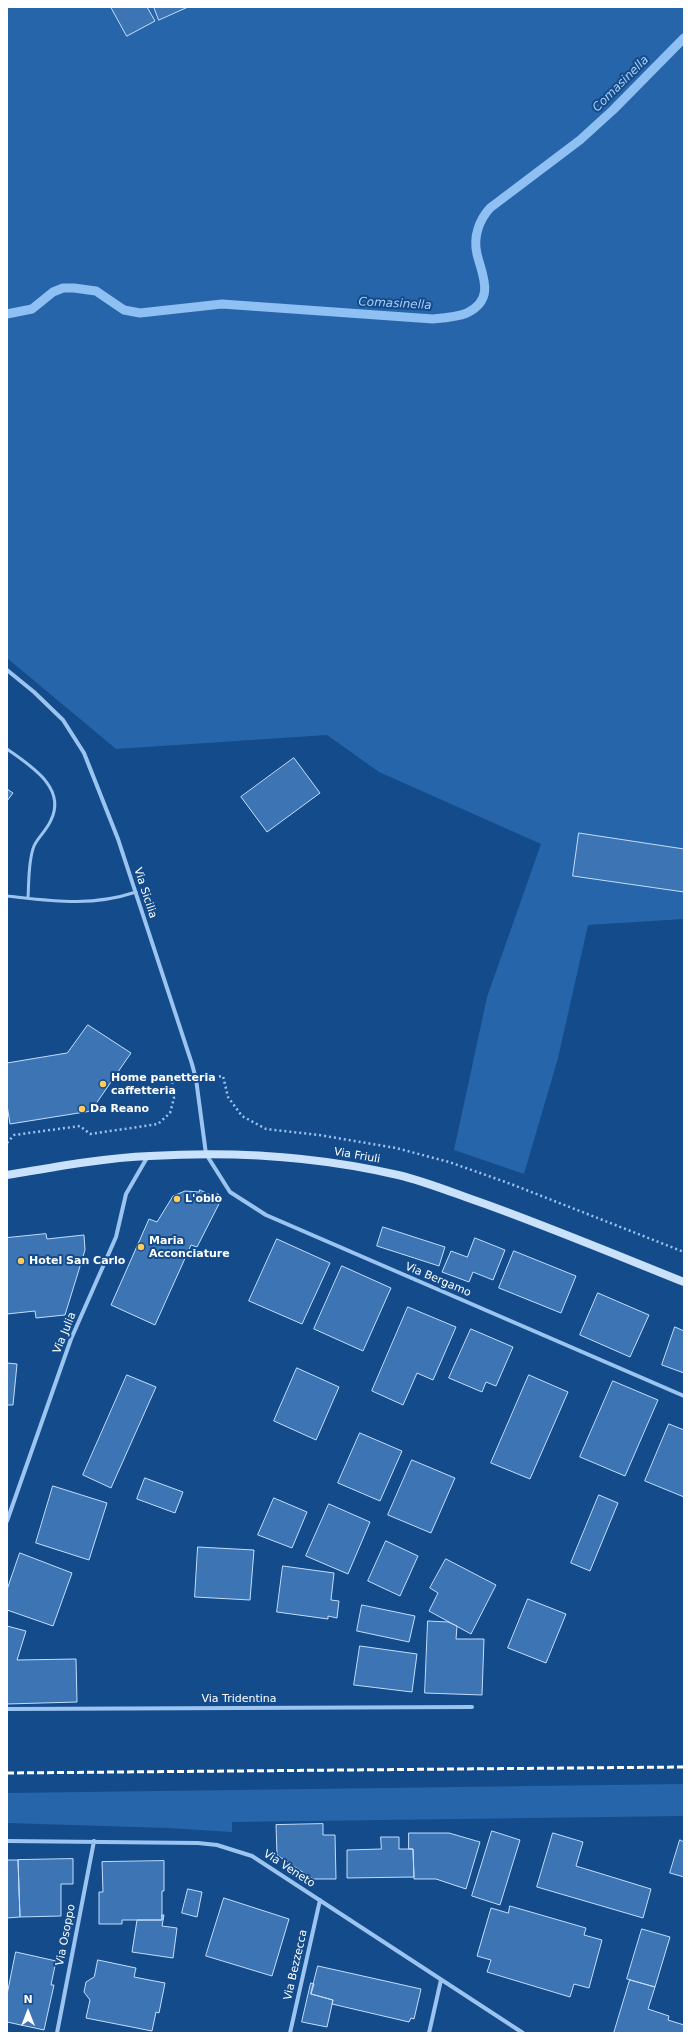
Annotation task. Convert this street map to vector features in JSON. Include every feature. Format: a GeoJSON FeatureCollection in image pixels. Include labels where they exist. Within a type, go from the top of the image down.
{"type":"FeatureCollection","features":[{"type":"Feature","properties":{"kind":"street","name":"Via Sicilia"},"geometry":{"type":"LineString","coordinates":[[7,670],[50,706],[63,720],[75,736],[92,770],[136,892],[196,1079],[206,1154]]}},
{"type":"Feature","properties":{"kind":"street","name":"Via Friuli"},"geometry":{"type":"LineString","coordinates":[[7,1174],[72,1164],[148,1156],[206,1154],[285,1157],[333,1163],[399,1175],[449,1191],[531,1221],[684,1282]]}},
{"type":"Feature","properties":{"kind":"street","name":"Via Bergamo"},"geometry":{"type":"LineString","coordinates":[[206,1154],[230,1192],[266,1215],[684,1396]]}},
{"type":"Feature","properties":{"kind":"street","name":"Via Julia"},"geometry":{"type":"LineString","coordinates":[[7,1521],[71,1339],[116,1237],[126,1194],[148,1156]]}},
{"type":"Feature","properties":{"kind":"street","name":"Via Tridentina"},"geometry":{"type":"LineString","coordinates":[[7,1709],[472,1707]]}},
{"type":"Feature","properties":{"kind":"street","name":"Via Veneto"},"geometry":{"type":"LineString","coordinates":[[7,1841],[193,1843],[235,1850],[260,1860],[523,2033]]}},
{"type":"Feature","properties":{"kind":"street","name":"Via Osoppo"},"geometry":{"type":"LineString","coordinates":[[57,2033],[94,1841]]}},
{"type":"Feature","properties":{"kind":"street","name":"Via Bezzecca"},"geometry":{"type":"LineString","coordinates":[[290,2033],[320,1900]]}},
{"type":"Feature","properties":{"kind":"street"},"geometry":{"type":"LineString","coordinates":[[429,2033],[441,1980]]}},
{"type":"Feature","properties":{"kind":"lane"},"geometry":{"type":"LineString","coordinates":[[7,749],[44,778],[50,786],[54,804],[51,820],[33,852],[28,898]]}},
{"type":"Feature","properties":{"kind":"lane"},"geometry":{"type":"LineString","coordinates":[[7,896],[85,903],[113,899],[136,892]]}},
{"type":"Feature","properties":{"kind":"path"},"geometry":{"type":"LineString","coordinates":[[7,1143],[14,1135],[80,1126],[90,1134],[158,1124],[170,1112],[174,1098],[172,1079],[196,1079],[223,1076],[228,1097],[242,1116],[266,1130]]}},
{"type":"Feature","properties":{"kind":"shaded area"},"geometry":{"type":"Polygon","coordinates":[[[7,7],[684,7],[684,919],[588,925],[558,1058],[524,1174],[454,1150],[487,997],[541,844],[379,772],[327,735],[116,749],[7,658],[7,7]]]}},
{"type":"Feature","properties":{"kind":"shaded area"},"geometry":{"type":"Polygon","coordinates":[[[684,1784],[684,1816],[232,1822],[232,1832],[168,1828],[7,1823],[7,1793],[684,1784]]]}},
{"type":"Feature","properties":{"kind":"building"},"geometry":{"type":"Polygon","coordinates":[[[111,7],[147,7],[155,21],[127,36],[111,7]]]}},
{"type":"Feature","properties":{"kind":"building"},"geometry":{"type":"Polygon","coordinates":[[[154,7],[188,7],[159,20],[154,7]]]}},
{"type":"Feature","properties":{"kind":"building"},"geometry":{"type":"Polygon","coordinates":[[[294,758],[320,793],[267,832],[241,797],[294,758]]]}},
{"type":"Feature","properties":{"kind":"building"},"geometry":{"type":"Polygon","coordinates":[[[7,789],[13,793],[7,801],[7,789]]]}},
{"type":"Feature","properties":{"kind":"building"},"geometry":{"type":"Polygon","coordinates":[[[579,833],[684,849],[684,892],[573,876],[579,833]]]}},
{"type":"Feature","properties":{"kind":"building"},"geometry":{"type":"Polygon","coordinates":[[[88,1025],[131,1053],[91,1111],[10,1124],[7,1105],[7,1063],[67,1053],[88,1025]]]}},
{"type":"Feature","properties":{"kind":"building"},"geometry":{"type":"Polygon","coordinates":[[[200,1190],[221,1200],[197,1247],[191,1245],[155,1325],[111,1305],[149,1219],[157,1222],[173,1196],[185,1191],[199,1192],[200,1190]]]}},
{"type":"Feature","properties":{"kind":"building"},"geometry":{"type":"Polygon","coordinates":[[[383,1227],[445,1247],[439,1266],[377,1246],[383,1227]]]}},
{"type":"Feature","properties":{"kind":"building"},"geometry":{"type":"Polygon","coordinates":[[[46,1234],[47,1239],[84,1235],[85,1250],[65,1315],[36,1318],[35,1311],[7,1314],[7,1238],[46,1234]]]}},
{"type":"Feature","properties":{"kind":"building"},"geometry":{"type":"Polygon","coordinates":[[[475,1238],[505,1250],[493,1280],[473,1272],[469,1282],[442,1272],[451,1251],[467,1257],[475,1238]]]}},
{"type":"Feature","properties":{"kind":"building"},"geometry":{"type":"Polygon","coordinates":[[[277,1239],[330,1263],[302,1324],[249,1301],[277,1239]]]}},
{"type":"Feature","properties":{"kind":"building"},"geometry":{"type":"Polygon","coordinates":[[[514,1251],[576,1276],[561,1313],[499,1288],[514,1251]]]}},
{"type":"Feature","properties":{"kind":"building"},"geometry":{"type":"Polygon","coordinates":[[[342,1266],[391,1288],[363,1351],[314,1329],[342,1266]]]}},
{"type":"Feature","properties":{"kind":"building"},"geometry":{"type":"Polygon","coordinates":[[[598,1293],[649,1315],[630,1357],[580,1335],[598,1293]]]}},
{"type":"Feature","properties":{"kind":"building"},"geometry":{"type":"Polygon","coordinates":[[[408,1307],[456,1327],[433,1380],[417,1373],[403,1405],[372,1391],[408,1307]]]}},
{"type":"Feature","properties":{"kind":"building"},"geometry":{"type":"Polygon","coordinates":[[[675,1327],[684,1331],[684,1373],[662,1365],[675,1327]]]}},
{"type":"Feature","properties":{"kind":"building"},"geometry":{"type":"Polygon","coordinates":[[[471,1329],[513,1347],[496,1386],[486,1382],[482,1392],[449,1378],[471,1329]]]}},
{"type":"Feature","properties":{"kind":"building"},"geometry":{"type":"Polygon","coordinates":[[[7,1363],[17,1364],[13,1405],[7,1405],[7,1363]]]}},
{"type":"Feature","properties":{"kind":"building"},"geometry":{"type":"Polygon","coordinates":[[[297,1368],[339,1387],[316,1440],[274,1421],[297,1368]]]}},
{"type":"Feature","properties":{"kind":"building"},"geometry":{"type":"Polygon","coordinates":[[[127,1375],[156,1387],[111,1488],[83,1475],[127,1375]]]}},
{"type":"Feature","properties":{"kind":"building"},"geometry":{"type":"Polygon","coordinates":[[[529,1375],[568,1392],[530,1479],[491,1463],[529,1375]]]}},
{"type":"Feature","properties":{"kind":"building"},"geometry":{"type":"Polygon","coordinates":[[[613,1381],[658,1400],[625,1476],[580,1457],[613,1381]]]}},
{"type":"Feature","properties":{"kind":"building"},"geometry":{"type":"Polygon","coordinates":[[[669,1424],[684,1430],[684,1497],[645,1481],[669,1424]]]}},
{"type":"Feature","properties":{"kind":"building"},"geometry":{"type":"Polygon","coordinates":[[[360,1433],[402,1451],[380,1501],[338,1483],[360,1433]]]}},
{"type":"Feature","properties":{"kind":"building"},"geometry":{"type":"Polygon","coordinates":[[[412,1460],[455,1478],[431,1533],[388,1515],[412,1460]]]}},
{"type":"Feature","properties":{"kind":"building"},"geometry":{"type":"Polygon","coordinates":[[[145,1478],[183,1492],[175,1513],[137,1499],[145,1478]]]}},
{"type":"Feature","properties":{"kind":"building"},"geometry":{"type":"Polygon","coordinates":[[[53,1486],[107,1503],[89,1560],[36,1543],[53,1486]]]}},
{"type":"Feature","properties":{"kind":"building"},"geometry":{"type":"Polygon","coordinates":[[[599,1495],[618,1503],[590,1571],[571,1563],[599,1495]]]}},
{"type":"Feature","properties":{"kind":"building"},"geometry":{"type":"Polygon","coordinates":[[[274,1498],[307,1512],[292,1548],[258,1535],[274,1498]]]}},
{"type":"Feature","properties":{"kind":"building"},"geometry":{"type":"Polygon","coordinates":[[[329,1504],[370,1522],[348,1574],[306,1556],[329,1504]]]}},
{"type":"Feature","properties":{"kind":"building"},"geometry":{"type":"Polygon","coordinates":[[[386,1541],[418,1556],[400,1596],[368,1581],[386,1541]]]}},
{"type":"Feature","properties":{"kind":"building"},"geometry":{"type":"Polygon","coordinates":[[[198,1547],[254,1550],[250,1600],[195,1597],[198,1547]]]}},
{"type":"Feature","properties":{"kind":"building"},"geometry":{"type":"Polygon","coordinates":[[[20,1553],[72,1573],[53,1626],[7,1610],[7,1590],[20,1553]]]}},
{"type":"Feature","properties":{"kind":"building"},"geometry":{"type":"Polygon","coordinates":[[[446,1559],[496,1585],[471,1634],[429,1611],[438,1593],[430,1588],[446,1559]]]}},
{"type":"Feature","properties":{"kind":"building"},"geometry":{"type":"Polygon","coordinates":[[[283,1566],[334,1573],[331,1600],[339,1601],[337,1618],[328,1616],[328,1619],[277,1612],[283,1566]]]}},
{"type":"Feature","properties":{"kind":"building"},"geometry":{"type":"Polygon","coordinates":[[[528,1599],[566,1614],[546,1663],[508,1648],[528,1599]]]}},
{"type":"Feature","properties":{"kind":"building"},"geometry":{"type":"Polygon","coordinates":[[[362,1605],[415,1616],[409,1642],[357,1631],[362,1605]]]}},
{"type":"Feature","properties":{"kind":"building"},"geometry":{"type":"Polygon","coordinates":[[[428,1621],[448,1622],[457,1626],[456,1639],[484,1639],[482,1695],[425,1693],[428,1621]]]}},
{"type":"Feature","properties":{"kind":"building"},"geometry":{"type":"Polygon","coordinates":[[[7,1626],[26,1631],[17,1660],[76,1659],[77,1702],[7,1704],[7,1626]]]}},
{"type":"Feature","properties":{"kind":"building"},"geometry":{"type":"Polygon","coordinates":[[[360,1646],[417,1654],[412,1692],[354,1685],[360,1646]]]}},
{"type":"Feature","properties":{"kind":"building"},"geometry":{"type":"Polygon","coordinates":[[[323,1824],[323,1835],[335,1835],[336,1879],[313,1879],[277,1855],[276,1825],[323,1824]]]}},
{"type":"Feature","properties":{"kind":"building"},"geometry":{"type":"Polygon","coordinates":[[[492,1831],[520,1840],[500,1905],[472,1896],[492,1831]]]}},
{"type":"Feature","properties":{"kind":"building"},"geometry":{"type":"Polygon","coordinates":[[[409,1833],[449,1833],[480,1842],[466,1889],[436,1879],[414,1879],[413,1849],[409,1849],[409,1833]]]}},
{"type":"Feature","properties":{"kind":"building"},"geometry":{"type":"Polygon","coordinates":[[[553,1833],[583,1842],[576,1866],[651,1889],[643,1918],[537,1887],[553,1833]]]}},
{"type":"Feature","properties":{"kind":"building"},"geometry":{"type":"Polygon","coordinates":[[[381,1837],[399,1837],[399,1849],[413,1849],[414,1877],[347,1878],[347,1850],[381,1849],[381,1837]]]}},
{"type":"Feature","properties":{"kind":"building"},"geometry":{"type":"Polygon","coordinates":[[[680,1840],[684,1842],[684,1877],[670,1873],[680,1840]]]}},
{"type":"Feature","properties":{"kind":"building"},"geometry":{"type":"Polygon","coordinates":[[[73,1859],[73,1884],[61,1884],[61,1916],[20,1917],[18,1860],[73,1859]]]}},
{"type":"Feature","properties":{"kind":"building"},"geometry":{"type":"Polygon","coordinates":[[[7,1860],[18,1860],[20,1917],[7,1918],[7,1860]]]}},
{"type":"Feature","properties":{"kind":"building"},"geometry":{"type":"Polygon","coordinates":[[[164,1861],[162,1920],[122,1920],[122,1924],[99,1924],[99,1892],[103,1892],[102,1862],[164,1861]]]}},
{"type":"Feature","properties":{"kind":"building"},"geometry":{"type":"Polygon","coordinates":[[[188,1889],[202,1892],[197,1917],[182,1913],[188,1889]]]}},
{"type":"Feature","properties":{"kind":"building"},"geometry":{"type":"Polygon","coordinates":[[[224,1898],[289,1919],[272,1976],[206,1956],[224,1898]]]}},
{"type":"Feature","properties":{"kind":"building"},"geometry":{"type":"Polygon","coordinates":[[[510,1906],[586,1928],[584,1935],[602,1940],[589,1988],[574,1984],[570,1997],[487,1972],[491,1960],[477,1956],[491,1908],[508,1913],[510,1906]]]}},
{"type":"Feature","properties":{"kind":"building"},"geometry":{"type":"Polygon","coordinates":[[[162,1915],[164,1915],[162,1926],[177,1928],[173,1958],[132,1952],[137,1920],[162,1920],[162,1915]]]}},
{"type":"Feature","properties":{"kind":"building"},"geometry":{"type":"Polygon","coordinates":[[[642,1929],[670,1937],[655,1987],[627,1979],[642,1929]]]}},
{"type":"Feature","properties":{"kind":"building"},"geometry":{"type":"Polygon","coordinates":[[[16,1952],[56,1961],[51,1985],[54,1985],[44,2030],[7,2022],[7,1995],[16,1952]]]}},
{"type":"Feature","properties":{"kind":"building"},"geometry":{"type":"Polygon","coordinates":[[[98,1960],[136,1968],[134,1977],[165,1983],[159,2013],[156,2012],[152,2031],[86,2018],[90,2000],[84,1992],[86,1982],[94,1977],[98,1960]]]}},
{"type":"Feature","properties":{"kind":"building"},"geometry":{"type":"Polygon","coordinates":[[[318,1966],[421,1989],[414,2019],[411,2018],[409,2022],[332,2004],[333,2000],[311,1994],[318,1966]]]}},
{"type":"Feature","properties":{"kind":"building"},"geometry":{"type":"Polygon","coordinates":[[[630,1980],[655,1987],[648,2009],[669,2016],[668,2020],[684,2025],[684,2033],[614,2033],[630,1980]]]}},
{"type":"Feature","properties":{"kind":"building"},"geometry":{"type":"Polygon","coordinates":[[[311,1983],[314,1984],[311,1994],[333,2000],[327,2027],[302,2022],[311,1983]]]}},
{"type":"Feature","properties":{"kind":"waterway","name":"Comasinella"},"geometry":{"type":"LineString","coordinates":[[7,314],[32,309],[53,292],[63,288],[96,291],[124,310],[140,313],[222,304],[433,319],[467,313],[482,301],[484,294],[484,278],[477,254],[476,235],[480,223],[486,213],[490,208],[580,140],[613,110],[684,38]]}},
{"type":"Feature","properties":{"kind":"railway"},"geometry":{"type":"LineString","coordinates":[[7,1773],[684,1767]]}},
{"type":"Feature","properties":{"kind":"place","name":"Home panetteria caffetteria"},"geometry":{"type":"Point","coordinates":[103,1084]}},
{"type":"Feature","properties":{"kind":"place","name":"Da Reano"},"geometry":{"type":"Point","coordinates":[82,1109]}},
{"type":"Feature","properties":{"kind":"place","name":"L'oblò"},"geometry":{"type":"Point","coordinates":[177,1199]}},
{"type":"Feature","properties":{"kind":"place","name":"Maria Acconciature"},"geometry":{"type":"Point","coordinates":[141,1247]}},
{"type":"Feature","properties":{"kind":"place","name":"Hotel San Carlo"},"geometry":{"type":"Point","coordinates":[21,1261]}}]}
